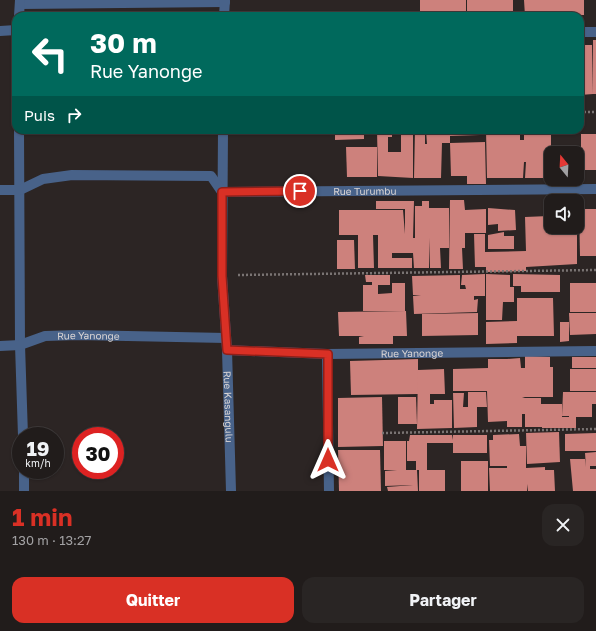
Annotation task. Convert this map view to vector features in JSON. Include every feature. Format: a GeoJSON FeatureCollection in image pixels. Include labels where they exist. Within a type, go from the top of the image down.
{"type":"FeatureCollection","features":[{"type":"Feature","properties":{"kind":"street"},"geometry":{"type":"LineString","coordinates":[[20,2],[225,1],[224,12]]}},
{"type":"Feature","properties":{"kind":"street"},"geometry":{"type":"LineString","coordinates":[[0,31],[12,30]]}},
{"type":"Feature","properties":{"kind":"street"},"geometry":{"type":"LineString","coordinates":[[584,32],[596,32]]}},
{"type":"Feature","properties":{"kind":"street"},"geometry":{"type":"LineString","coordinates":[[19,134],[20,346],[23,427]]}},
{"type":"Feature","properties":{"kind":"street","name":"Rue Kasangulu"},"geometry":{"type":"LineString","coordinates":[[223,134],[222,276],[227,350],[231,491]]}},
{"type":"Feature","properties":{"kind":"street"},"geometry":{"type":"LineString","coordinates":[[0,190],[20,190],[42,179],[72,176],[211,176],[222,192]]}},
{"type":"Feature","properties":{"kind":"street","name":"Rue Turumbu"},"geometry":{"type":"LineString","coordinates":[[222,192],[596,189]]}},
{"type":"Feature","properties":{"kind":"street","name":"Rue Yanonge"},"geometry":{"type":"LineString","coordinates":[[0,346],[20,346],[45,336],[78,335],[226,338]]}},
{"type":"Feature","properties":{"kind":"street","name":"Rue Yanonge"},"geometry":{"type":"LineString","coordinates":[[227,350],[328,354],[596,351]]}},
{"type":"Feature","properties":{"kind":"street"},"geometry":{"type":"LineString","coordinates":[[328,354],[328,491]]}},
{"type":"Feature","properties":{"kind":"street"},"geometry":{"type":"LineString","coordinates":[[24,479],[24,491]]}},
{"type":"Feature","properties":{"kind":"path"},"geometry":{"type":"LineString","coordinates":[[584,112],[596,112]]}},
{"type":"Feature","properties":{"kind":"path"},"geometry":{"type":"LineString","coordinates":[[222,276],[596,270]]}},
{"type":"Feature","properties":{"kind":"path"},"geometry":{"type":"LineString","coordinates":[[382,433],[596,429]]}},
{"type":"Feature","properties":{"kind":"building"},"geometry":{"type":"Polygon","coordinates":[[[420,0],[466,0],[466,12],[420,12],[420,0]]]}},
{"type":"Feature","properties":{"kind":"building"},"geometry":{"type":"Polygon","coordinates":[[[467,0],[513,0],[513,12],[467,12],[467,0]]]}},
{"type":"Feature","properties":{"kind":"building"},"geometry":{"type":"Polygon","coordinates":[[[524,0],[584,0],[584,12],[525,12],[524,0]]]}},
{"type":"Feature","properties":{"kind":"building"},"geometry":{"type":"Polygon","coordinates":[[[593,40],[596,40],[596,94],[593,94],[593,40]]]}},
{"type":"Feature","properties":{"kind":"building"},"geometry":{"type":"Polygon","coordinates":[[[584,45],[592,45],[593,94],[584,95],[584,45]]]}},
{"type":"Feature","properties":{"kind":"building"},"geometry":{"type":"Polygon","coordinates":[[[335,134],[364,134],[364,139],[335,140],[335,134]]]}},
{"type":"Feature","properties":{"kind":"building"},"geometry":{"type":"Polygon","coordinates":[[[377,134],[392,134],[392,137],[388,137],[388,152],[401,152],[401,134],[413,134],[413,178],[378,176],[377,134]]]}},
{"type":"Feature","properties":{"kind":"building"},"geometry":{"type":"Polygon","coordinates":[[[415,134],[425,134],[425,144],[427,144],[426,134],[480,134],[450,136],[450,143],[442,143],[441,178],[414,178],[415,134]]]}},
{"type":"Feature","properties":{"kind":"building"},"geometry":{"type":"Polygon","coordinates":[[[486,134],[520,134],[520,140],[524,140],[524,134],[551,134],[551,146],[544,146],[544,178],[525,178],[526,162],[524,162],[523,178],[487,178],[486,134]]]}},
{"type":"Feature","properties":{"kind":"building"},"geometry":{"type":"Polygon","coordinates":[[[581,134],[596,134],[596,170],[584,170],[584,146],[581,146],[581,134]]]}},
{"type":"Feature","properties":{"kind":"building"},"geometry":{"type":"Polygon","coordinates":[[[485,142],[486,184],[467,184],[467,176],[451,176],[450,143],[485,142]]]}},
{"type":"Feature","properties":{"kind":"building"},"geometry":{"type":"Polygon","coordinates":[[[346,147],[377,147],[377,177],[347,177],[346,147]]]}},
{"type":"Feature","properties":{"kind":"building"},"geometry":{"type":"Polygon","coordinates":[[[450,200],[464,200],[465,210],[486,209],[486,233],[465,233],[465,248],[462,248],[463,269],[449,269],[450,200]]]}},
{"type":"Feature","properties":{"kind":"building"},"geometry":{"type":"Polygon","coordinates":[[[376,201],[414,201],[413,238],[415,238],[415,206],[422,206],[422,201],[429,201],[429,208],[449,208],[449,248],[440,248],[441,268],[430,268],[429,238],[429,268],[414,268],[413,253],[392,253],[392,258],[412,258],[412,268],[378,268],[378,235],[373,235],[374,268],[358,268],[358,235],[339,235],[339,210],[403,210],[405,234],[405,209],[376,209],[376,201]]]}},
{"type":"Feature","properties":{"kind":"building"},"geometry":{"type":"Polygon","coordinates":[[[488,208],[515,210],[516,230],[498,231],[498,224],[488,225],[488,208]]]}},
{"type":"Feature","properties":{"kind":"building"},"geometry":{"type":"Polygon","coordinates":[[[584,209],[596,209],[596,256],[580,256],[580,234],[584,234],[584,209]]]}},
{"type":"Feature","properties":{"kind":"building"},"geometry":{"type":"Polygon","coordinates":[[[544,216],[544,234],[550,234],[550,236],[550,234],[577,234],[577,264],[526,267],[526,271],[486,272],[486,267],[475,267],[474,234],[485,234],[485,252],[526,251],[525,217],[544,216]]]}},
{"type":"Feature","properties":{"kind":"building"},"geometry":{"type":"Polygon","coordinates":[[[504,232],[504,236],[514,236],[514,249],[488,249],[488,235],[504,232]]]}},
{"type":"Feature","properties":{"kind":"building"},"geometry":{"type":"Polygon","coordinates":[[[337,240],[354,240],[355,269],[337,269],[337,240]]]}},
{"type":"Feature","properties":{"kind":"building"},"geometry":{"type":"Polygon","coordinates":[[[485,274],[485,296],[474,296],[474,300],[478,299],[477,312],[414,314],[413,296],[421,295],[413,295],[412,276],[460,275],[460,289],[466,289],[465,285],[461,285],[462,275],[485,274]]]}},
{"type":"Feature","properties":{"kind":"building"},"geometry":{"type":"Polygon","coordinates":[[[486,274],[510,275],[510,287],[514,287],[514,302],[503,302],[502,320],[486,320],[486,274]]]}},
{"type":"Feature","properties":{"kind":"building"},"geometry":{"type":"Polygon","coordinates":[[[513,274],[560,275],[560,292],[521,292],[521,286],[513,286],[513,274]]]}},
{"type":"Feature","properties":{"kind":"building"},"geometry":{"type":"Polygon","coordinates":[[[365,275],[390,275],[390,285],[378,285],[378,294],[392,293],[392,283],[405,283],[405,311],[363,311],[363,285],[372,285],[372,282],[366,282],[365,275]]]}},
{"type":"Feature","properties":{"kind":"building"},"geometry":{"type":"Polygon","coordinates":[[[570,283],[596,283],[596,312],[570,312],[570,283]]]}},
{"type":"Feature","properties":{"kind":"building"},"geometry":{"type":"Polygon","coordinates":[[[517,298],[553,298],[554,336],[517,336],[517,343],[486,344],[486,322],[517,321],[517,298]]]}},
{"type":"Feature","properties":{"kind":"building"},"geometry":{"type":"Polygon","coordinates":[[[406,311],[407,336],[393,336],[393,344],[359,344],[359,337],[364,336],[339,336],[338,312],[406,311]]]}},
{"type":"Feature","properties":{"kind":"building"},"geometry":{"type":"Polygon","coordinates":[[[478,313],[478,335],[422,336],[422,314],[478,313]]]}},
{"type":"Feature","properties":{"kind":"building"},"geometry":{"type":"Polygon","coordinates":[[[569,313],[596,313],[596,334],[570,335],[569,313]]]}},
{"type":"Feature","properties":{"kind":"building"},"geometry":{"type":"Polygon","coordinates":[[[560,322],[569,322],[569,341],[560,342],[560,322]]]}},
{"type":"Feature","properties":{"kind":"building"},"geometry":{"type":"Polygon","coordinates":[[[525,356],[550,357],[550,367],[553,367],[553,397],[522,397],[541,398],[541,404],[562,404],[562,416],[563,392],[596,392],[596,404],[592,404],[592,417],[576,417],[576,428],[542,428],[525,427],[525,414],[522,414],[522,427],[507,427],[507,421],[488,422],[487,391],[453,391],[453,369],[488,368],[488,359],[520,358],[521,368],[525,368],[525,356]]]}},
{"type":"Feature","properties":{"kind":"building"},"geometry":{"type":"Polygon","coordinates":[[[572,357],[596,357],[596,368],[572,368],[572,357]]]}},
{"type":"Feature","properties":{"kind":"building"},"geometry":{"type":"Polygon","coordinates":[[[418,359],[418,394],[351,395],[350,361],[418,359]]]}},
{"type":"Feature","properties":{"kind":"building"},"geometry":{"type":"Polygon","coordinates":[[[444,369],[445,394],[430,394],[430,404],[434,404],[434,400],[452,400],[452,428],[417,429],[418,370],[444,369]]]}},
{"type":"Feature","properties":{"kind":"building"},"geometry":{"type":"Polygon","coordinates":[[[570,369],[596,369],[596,391],[570,391],[570,369]]]}},
{"type":"Feature","properties":{"kind":"building"},"geometry":{"type":"Polygon","coordinates":[[[468,392],[486,392],[487,407],[477,407],[477,427],[454,428],[453,393],[464,393],[463,407],[468,407],[468,392]]]}},
{"type":"Feature","properties":{"kind":"building"},"geometry":{"type":"Polygon","coordinates":[[[382,397],[383,446],[338,447],[338,398],[382,397]]]}},
{"type":"Feature","properties":{"kind":"building"},"geometry":{"type":"Polygon","coordinates":[[[398,397],[416,397],[417,424],[398,424],[398,397]]]}},
{"type":"Feature","properties":{"kind":"building"},"geometry":{"type":"Polygon","coordinates":[[[559,432],[560,462],[527,464],[526,433],[559,432]]]}},
{"type":"Feature","properties":{"kind":"building"},"geometry":{"type":"Polygon","coordinates":[[[596,433],[596,451],[565,451],[565,434],[596,433]]]}},
{"type":"Feature","properties":{"kind":"building"},"geometry":{"type":"Polygon","coordinates":[[[519,434],[520,446],[526,446],[526,468],[545,467],[545,470],[554,470],[555,491],[528,491],[527,484],[527,491],[490,491],[489,468],[507,468],[507,466],[490,466],[489,440],[493,440],[493,435],[519,434]]]}},
{"type":"Feature","properties":{"kind":"building"},"geometry":{"type":"Polygon","coordinates":[[[410,435],[452,435],[452,440],[453,435],[487,435],[487,453],[453,453],[453,443],[427,443],[427,470],[445,470],[445,491],[419,491],[419,470],[416,470],[416,461],[407,461],[407,441],[409,441],[410,435]]]}},
{"type":"Feature","properties":{"kind":"building"},"geometry":{"type":"Polygon","coordinates":[[[384,441],[406,441],[406,470],[417,470],[418,491],[388,491],[387,487],[413,485],[385,486],[385,471],[397,470],[384,470],[384,441]]]}},
{"type":"Feature","properties":{"kind":"building"},"geometry":{"type":"Polygon","coordinates":[[[338,450],[380,450],[381,491],[339,491],[338,450]]]}},
{"type":"Feature","properties":{"kind":"building"},"geometry":{"type":"Polygon","coordinates":[[[596,452],[596,466],[590,466],[590,469],[596,469],[596,491],[573,491],[570,459],[585,459],[586,467],[585,453],[596,452]]]}},
{"type":"Feature","properties":{"kind":"building"},"geometry":{"type":"Polygon","coordinates":[[[461,461],[488,461],[488,491],[461,491],[461,461]]]}},
{"type":"Feature","properties":{"kind":"route"},"geometry":{"type":"LineString","coordinates":[[300,191],[222,192],[222,276],[227,350],[328,354],[328,460]]}}]}
